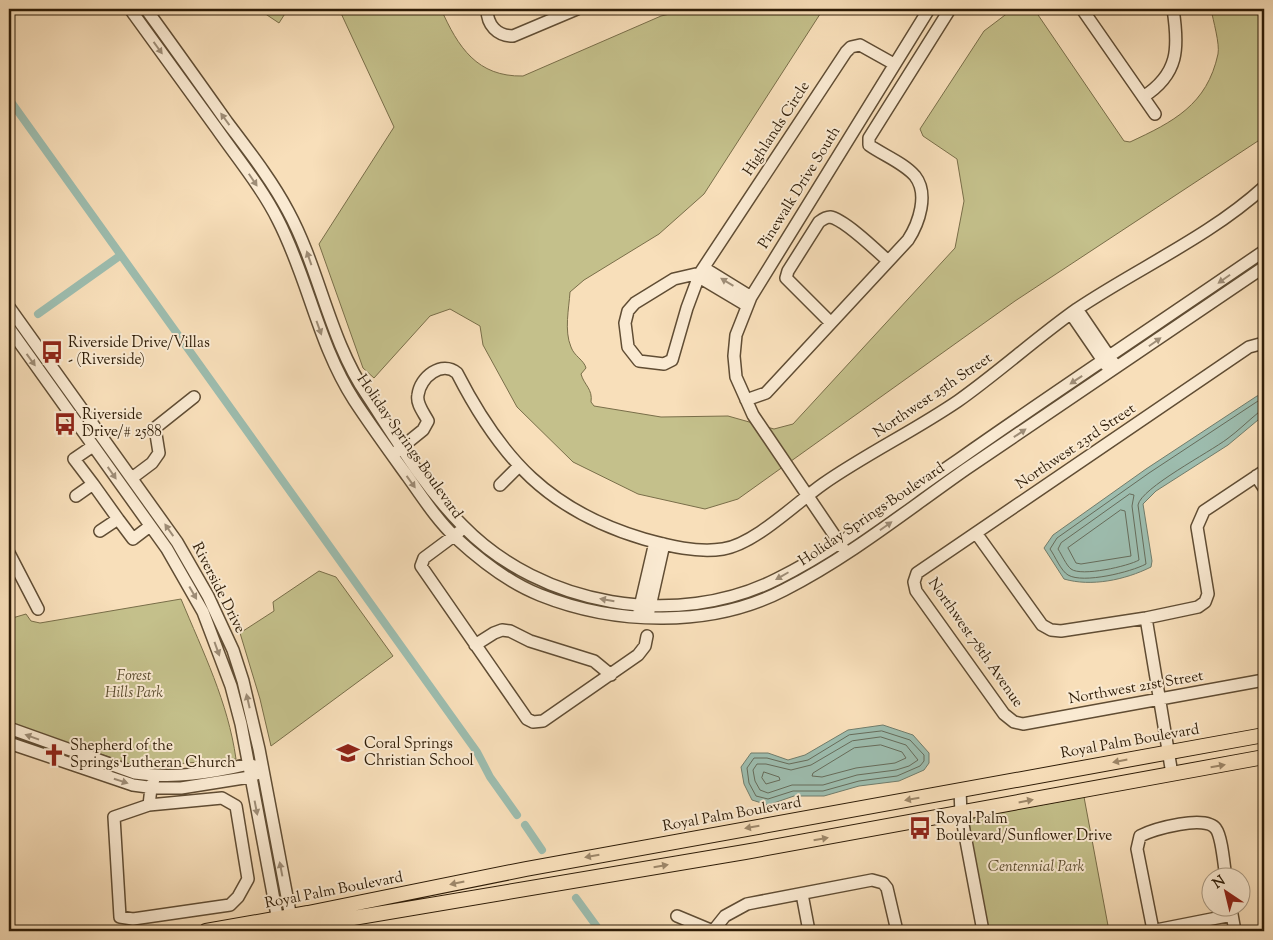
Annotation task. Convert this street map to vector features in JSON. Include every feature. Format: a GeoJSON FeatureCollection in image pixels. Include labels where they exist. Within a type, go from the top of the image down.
{"type":"FeatureCollection","features":[{"type":"Feature","properties":{"kind":"main road","name":"Royal Palm Boulevard"},"geometry":{"type":"LineString","coordinates":[[284,927],[536,867],[1264,735]]}},
{"type":"Feature","properties":{"kind":"main road","name":"Royal Palm Boulevard"},"geometry":{"type":"LineString","coordinates":[[206,931],[284,927],[961,814],[1264,757]]}},
{"type":"Feature","properties":{"kind":"street","name":"Holiday Springs Boulevard"},"geometry":{"type":"LineString","coordinates":[[130,9],[242,164],[277,216],[293,251],[334,365],[352,397],[434,513],[454,536],[484,562],[510,580],[538,594],[592,610],[642,618],[701,616],[740,606],[780,592],[846,554],[967,469],[1264,267]]}},
{"type":"Feature","properties":{"kind":"street","name":"Holiday Springs Boulevard"},"geometry":{"type":"LineString","coordinates":[[146,9],[253,156],[288,210],[305,246],[346,360],[402,447],[444,505],[464,528],[492,552],[516,569],[543,582],[594,597],[645,606],[699,603],[737,594],[775,580],[839,543],[960,458],[1107,360],[1264,251]]}},
{"type":"Feature","properties":{"kind":"street"},"geometry":{"type":"LineString","coordinates":[[487,9],[490,24],[496,31],[504,36],[513,36],[577,9]]}},
{"type":"Feature","properties":{"kind":"street","name":"Pinewalk Drive South"},"geometry":{"type":"LineString","coordinates":[[846,554],[753,415],[736,377],[734,356],[736,335],[748,301],[929,9]]}},
{"type":"Feature","properties":{"kind":"street"},"geometry":{"type":"LineString","coordinates":[[745,397],[766,393],[908,240],[914,231],[921,207],[921,195],[916,177],[869,145],[869,138],[950,9]]}},
{"type":"Feature","properties":{"kind":"street"},"geometry":{"type":"LineString","coordinates":[[1082,9],[1154,114]]}},
{"type":"Feature","properties":{"kind":"street"},"geometry":{"type":"LineString","coordinates":[[1143,97],[1163,82],[1171,70],[1176,45],[1173,9]]}},
{"type":"Feature","properties":{"kind":"street","name":"Highlands Circle"},"geometry":{"type":"LineString","coordinates":[[701,273],[674,280],[635,303],[628,311],[625,323],[628,347],[639,361],[664,364],[672,360],[687,308],[701,273],[846,52],[851,47],[860,45],[894,64]]}},
{"type":"Feature","properties":{"kind":"street"},"geometry":{"type":"LineString","coordinates":[[242,164],[253,156]]}},
{"type":"Feature","properties":{"kind":"street","name":"Northwest 25th Street"},"geometry":{"type":"LineString","coordinates":[[402,447],[423,430],[428,421],[418,403],[418,394],[422,386],[435,370],[444,366],[451,368],[456,373],[488,429],[519,466],[536,482],[569,506],[612,530],[660,543],[704,550],[725,549],[744,542],[822,484],[961,399],[1074,311],[1224,220],[1264,187]]}},
{"type":"Feature","properties":{"kind":"street"},"geometry":{"type":"LineString","coordinates":[[831,323],[786,278],[819,222],[826,217],[833,217],[860,235],[888,261]]}},
{"type":"Feature","properties":{"kind":"street"},"geometry":{"type":"LineString","coordinates":[[701,273],[748,301]]}},
{"type":"Feature","properties":{"kind":"street","name":"Riverside Drive"},"geometry":{"type":"LineString","coordinates":[[9,307],[178,542],[208,596],[233,650],[243,681],[263,769],[284,927]]}},
{"type":"Feature","properties":{"kind":"street"},"geometry":{"type":"LineString","coordinates":[[1074,311],[1114,370]]}},
{"type":"Feature","properties":{"kind":"street","name":"Riverside Drive"},"geometry":{"type":"LineString","coordinates":[[9,328],[167,549],[203,612],[231,686],[284,927]]}},
{"type":"Feature","properties":{"kind":"street","name":"Northwest 23rd Street"},"geometry":{"type":"LineString","coordinates":[[914,582],[917,574],[1248,347],[1262,345]]}},
{"type":"Feature","properties":{"kind":"street"},"geometry":{"type":"LineString","coordinates":[[132,478],[152,463],[159,453],[154,428],[194,397]]}},
{"type":"Feature","properties":{"kind":"street"},"geometry":{"type":"LineString","coordinates":[[93,446],[74,459],[134,539],[150,526]]}},
{"type":"Feature","properties":{"kind":"street"},"geometry":{"type":"LineString","coordinates":[[392,455],[402,447]]}},
{"type":"Feature","properties":{"kind":"street"},"geometry":{"type":"LineString","coordinates":[[500,485],[519,466]]}},
{"type":"Feature","properties":{"kind":"street"},"geometry":{"type":"LineString","coordinates":[[976,533],[1042,625],[1051,630],[1061,631],[1146,618],[1198,607],[1205,602],[1208,594],[1197,527],[1199,518],[1204,511],[1260,473],[1264,488]]}},
{"type":"Feature","properties":{"kind":"street"},"geometry":{"type":"LineString","coordinates":[[76,496],[92,484]]}},
{"type":"Feature","properties":{"kind":"street"},"geometry":{"type":"LineString","coordinates":[[100,531],[118,519]]}},
{"type":"Feature","properties":{"kind":"street"},"geometry":{"type":"LineString","coordinates":[[464,528],[424,558],[421,566],[527,719],[533,722],[543,722],[638,655],[645,646],[647,636]]}},
{"type":"Feature","properties":{"kind":"street"},"geometry":{"type":"LineString","coordinates":[[642,618],[660,543]]}},
{"type":"Feature","properties":{"kind":"street"},"geometry":{"type":"LineString","coordinates":[[9,553],[20,572],[30,598],[38,609]]}},
{"type":"Feature","properties":{"kind":"street","name":"Northwest 78th Avenue"},"geometry":{"type":"LineString","coordinates":[[914,582],[916,591],[954,645],[1004,714],[1014,722]]}},
{"type":"Feature","properties":{"kind":"street"},"geometry":{"type":"LineString","coordinates":[[1146,618],[1172,774]]}},
{"type":"Feature","properties":{"kind":"street"},"geometry":{"type":"LineString","coordinates":[[475,645],[494,633],[502,630],[510,631],[530,641],[594,661],[610,675]]}},
{"type":"Feature","properties":{"kind":"street","name":"Northwest 21st Street"},"geometry":{"type":"LineString","coordinates":[[1014,722],[1023,724],[1264,680]]}},
{"type":"Feature","properties":{"kind":"street"},"geometry":{"type":"LineString","coordinates":[[9,728],[135,773],[179,777],[249,764],[263,769]]}},
{"type":"Feature","properties":{"kind":"street"},"geometry":{"type":"LineString","coordinates":[[9,743],[133,784],[151,788],[181,788],[250,777],[263,769]]}},
{"type":"Feature","properties":{"kind":"street"},"geometry":{"type":"LineString","coordinates":[[149,805],[155,776]]}},
{"type":"Feature","properties":{"kind":"street"},"geometry":{"type":"LineString","coordinates":[[960,790],[961,814],[983,931]]}},
{"type":"Feature","properties":{"kind":"street"},"geometry":{"type":"LineString","coordinates":[[222,798],[236,806],[248,879],[238,897],[230,905],[133,919],[120,917],[114,817],[149,805],[222,798]]}},
{"type":"Feature","properties":{"kind":"street"},"geometry":{"type":"LineString","coordinates":[[1204,918],[1152,931],[1137,850],[1140,836],[1150,831],[1202,820],[1212,824],[1218,830],[1224,868]]}},
{"type":"Feature","properties":{"kind":"street"},"geometry":{"type":"LineString","coordinates":[[676,916],[713,931],[725,916],[747,904],[872,880],[883,883],[890,894],[897,931]]}},
{"type":"Feature","properties":{"kind":"street"},"geometry":{"type":"LineString","coordinates":[[802,894],[809,931]]}},
{"type":"Feature","properties":{"kind":"street"},"geometry":{"type":"LineString","coordinates":[[1233,918],[1235,931]]}},
{"type":"Feature","properties":{"kind":"green space"},"geometry":{"type":"Polygon","coordinates":[[[258,9],[288,9],[279,23],[258,9]]]}},
{"type":"Feature","properties":{"kind":"green space"},"geometry":{"type":"Polygon","coordinates":[[[339,9],[441,9],[455,36],[471,57],[493,71],[507,75],[523,76],[661,16],[692,9],[819,9],[822,11],[704,194],[659,234],[584,280],[570,292],[569,341],[572,350],[586,368],[581,374],[590,390],[591,402],[594,406],[661,417],[728,416],[774,429],[793,424],[955,248],[964,201],[957,159],[923,136],[920,129],[984,31],[1013,9],[1034,9],[1124,141],[1130,142],[1174,119],[1197,99],[1206,86],[1213,72],[1218,54],[1211,9],[1264,9],[1264,137],[1015,301],[738,499],[705,509],[638,494],[573,462],[517,407],[483,345],[480,326],[450,309],[430,316],[374,378],[363,368],[319,244],[394,127],[339,9]]]}},
{"type":"Feature","properties":{"kind":"green space"},"geometry":{"type":"Polygon","coordinates":[[[319,571],[336,577],[393,656],[271,746],[260,699],[240,633],[274,611],[273,602],[319,571]]]}},
{"type":"Feature","properties":{"kind":"green space","name":"Forest Hills Park"},"geometry":{"type":"Polygon","coordinates":[[[181,599],[221,697],[236,759],[139,767],[9,723],[9,619],[26,614],[31,621],[40,623],[181,599]]]}},
{"type":"Feature","properties":{"kind":"green space","name":"Centennial Park"},"geometry":{"type":"Polygon","coordinates":[[[1084,797],[1109,931],[987,931],[969,822],[976,817],[1084,797]]]}},
{"type":"Feature","properties":{"kind":"water"},"geometry":{"type":"Polygon","coordinates":[[[1264,394],[1264,415],[1228,445],[1156,491],[1143,504],[1152,561],[1151,567],[1141,572],[1108,581],[1085,582],[1064,579],[1044,548],[1053,535],[1146,469],[1257,396],[1264,394]]]}},
{"type":"Feature","properties":{"kind":"water"},"geometry":{"type":"Polygon","coordinates":[[[883,725],[913,735],[929,753],[929,763],[924,770],[899,781],[859,786],[824,796],[794,796],[768,805],[752,800],[744,784],[741,767],[751,753],[768,753],[788,760],[805,755],[848,730],[883,725]]]}},
{"type":"Feature","properties":{"kind":"waterway"},"geometry":{"type":"LineString","coordinates":[[9,99],[477,752],[490,777],[517,815]]}},
{"type":"Feature","properties":{"kind":"waterway"},"geometry":{"type":"LineString","coordinates":[[38,314],[121,255]]}},
{"type":"Feature","properties":{"kind":"waterway"},"geometry":{"type":"LineString","coordinates":[[525,825],[542,850]]}},
{"type":"Feature","properties":{"kind":"waterway"},"geometry":{"type":"LineString","coordinates":[[576,898],[600,931]]}},
{"type":"Feature","properties":{"kind":"place","name":"Riverside Drive/Villas - (Riverside)"},"geometry":{"type":"Point","coordinates":[52,352]}},
{"type":"Feature","properties":{"kind":"place","name":"Riverside Drive/# 2588"},"geometry":{"type":"Point","coordinates":[65,424]}},
{"type":"Feature","properties":{"kind":"place","name":"Coral Springs Christian School"},"geometry":{"type":"Point","coordinates":[348,753]}},
{"type":"Feature","properties":{"kind":"place","name":"Shepherd of the Springs Lutheran Church"},"geometry":{"type":"Point","coordinates":[54,755]}},
{"type":"Feature","properties":{"kind":"place","name":"Royal Palm Boulevard/Sunflower Drive"},"geometry":{"type":"Point","coordinates":[920,828]}}]}
